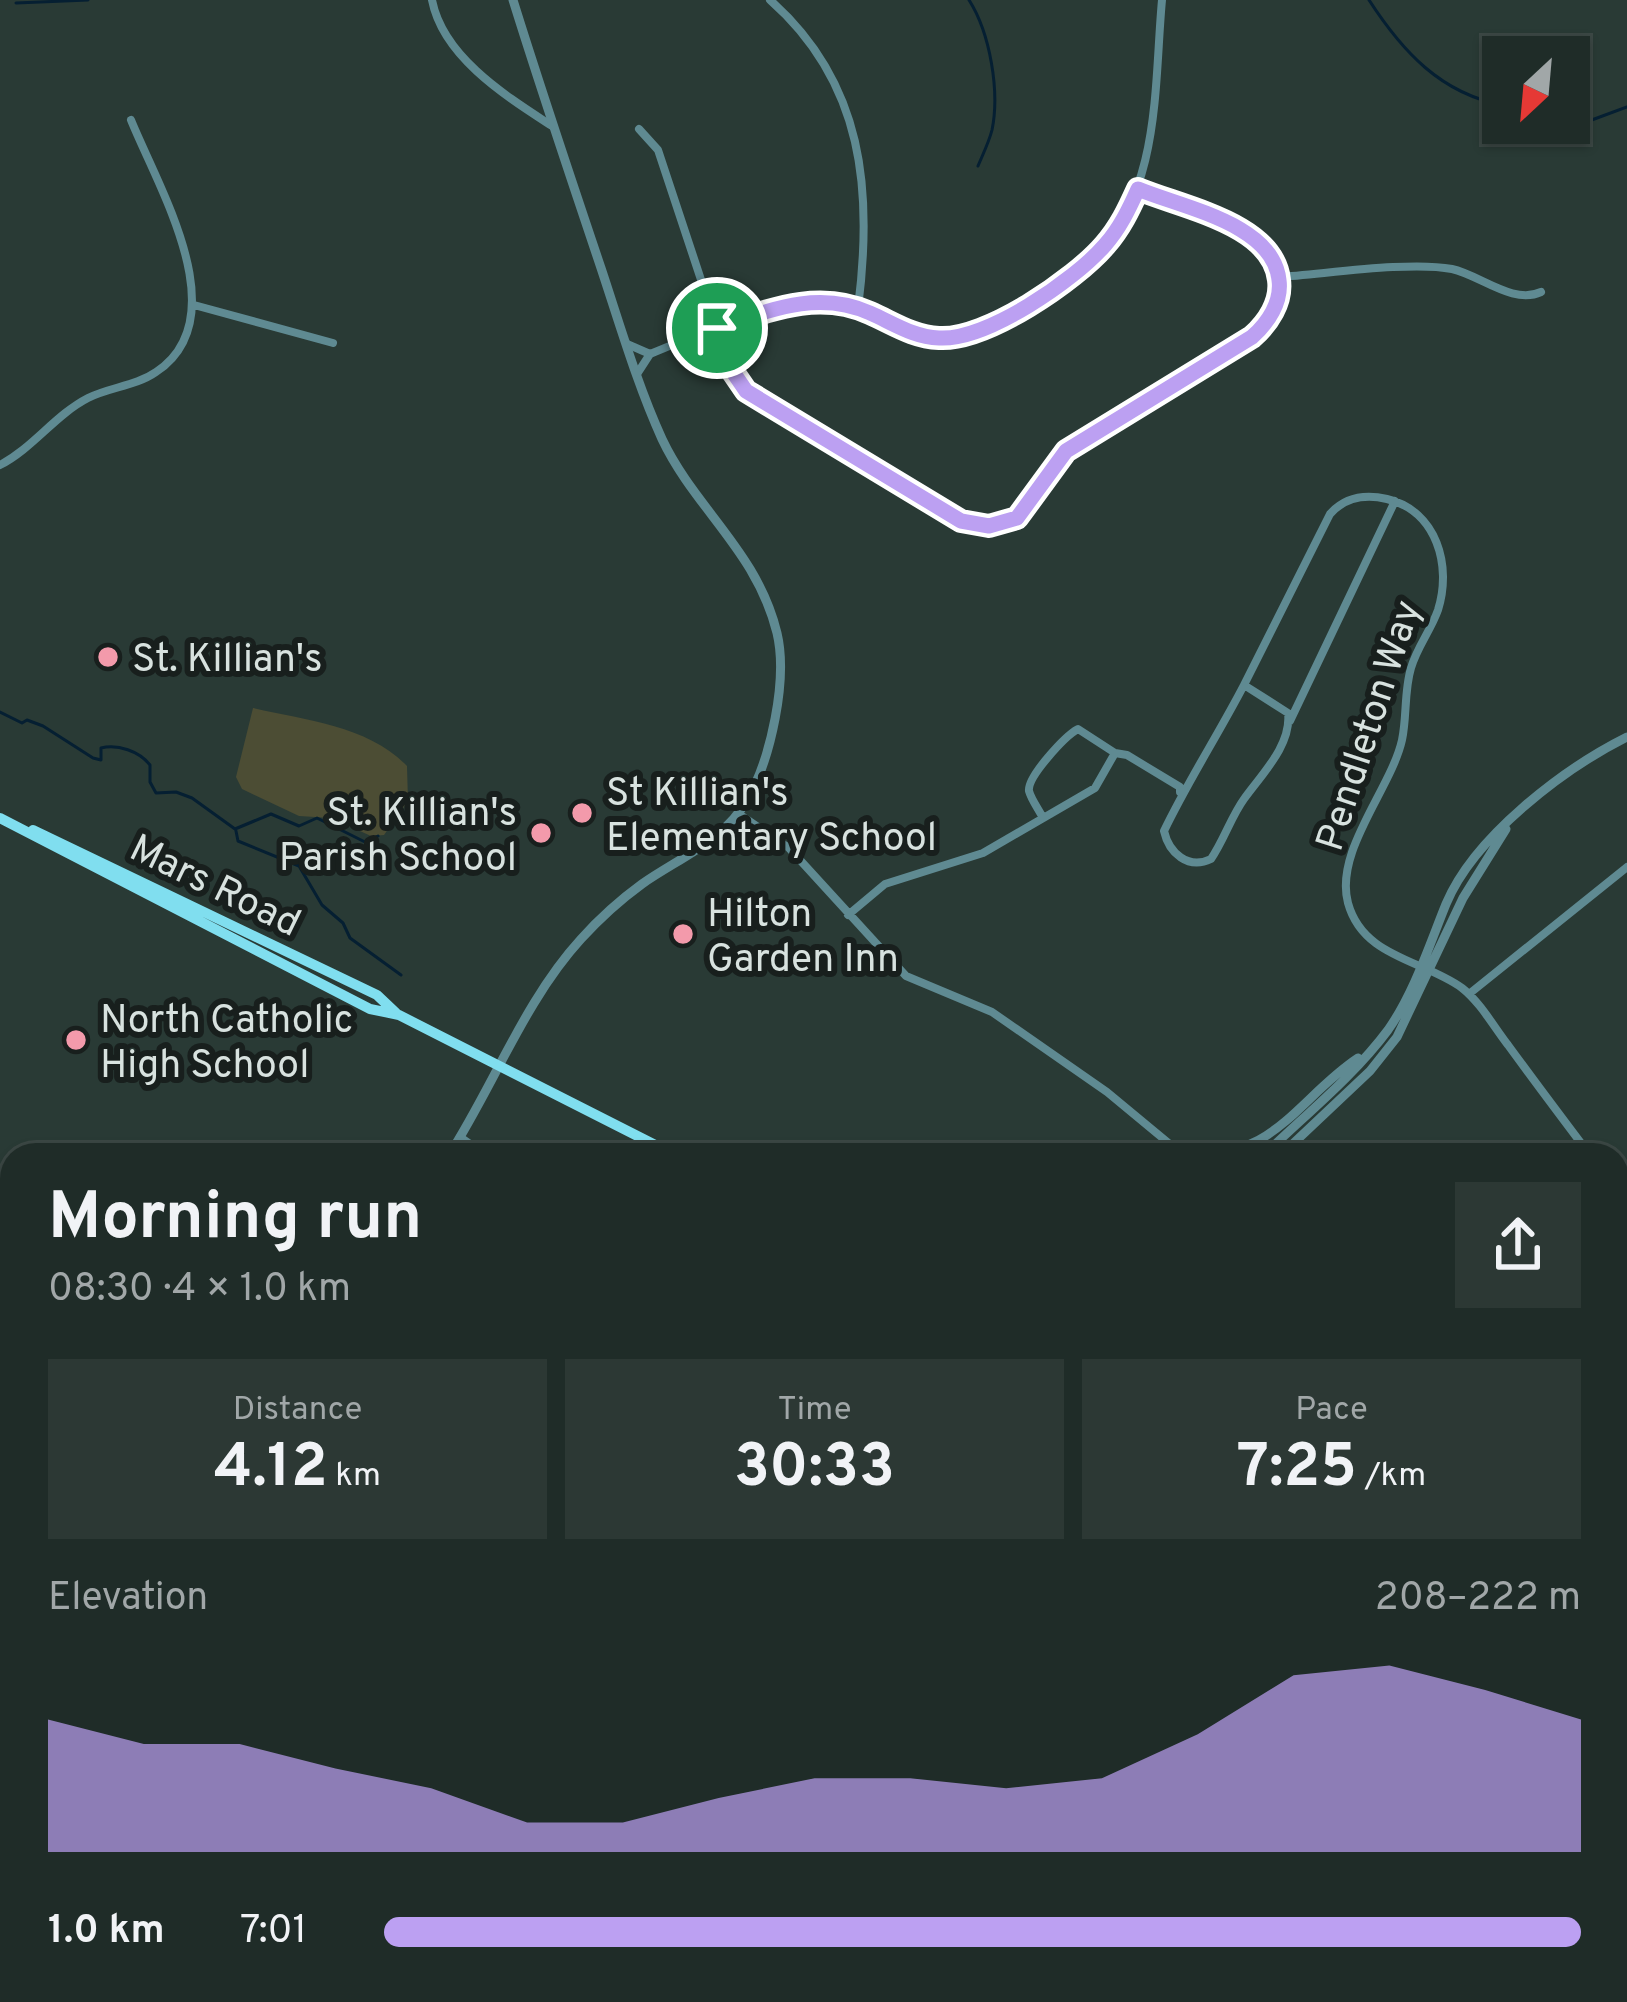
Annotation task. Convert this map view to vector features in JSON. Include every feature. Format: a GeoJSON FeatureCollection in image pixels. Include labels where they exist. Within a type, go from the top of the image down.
{"type":"FeatureCollection","features":[{"type":"Feature","properties":{"kind":"main road","name":"Mars Road"},"geometry":{"type":"LineString","coordinates":[[0,818],[353,1000],[399,1015],[653,1143]]}},
{"type":"Feature","properties":{"kind":"street"},"geometry":{"type":"LineString","coordinates":[[432,0],[440,28],[465,58],[518,104],[552,126]]}},
{"type":"Feature","properties":{"kind":"street"},"geometry":{"type":"LineString","coordinates":[[457,1143],[541,994],[589,931],[643,884],[724,831],[739,814],[758,776],[777,704],[778,639],[759,583],[666,446],[626,344],[513,0]]}},
{"type":"Feature","properties":{"kind":"street"},"geometry":{"type":"LineString","coordinates":[[770,0],[808,39],[827,68],[852,126],[865,188],[858,308]]}},
{"type":"Feature","properties":{"kind":"street"},"geometry":{"type":"LineString","coordinates":[[637,374],[650,354],[795,303],[829,302],[858,308],[928,337],[986,331],[1093,258],[1122,222],[1148,152],[1162,0]]}},
{"type":"Feature","properties":{"kind":"street"},"geometry":{"type":"LineString","coordinates":[[0,465],[89,398],[142,380],[170,361],[189,327],[194,304],[190,266],[131,120]]}},
{"type":"Feature","properties":{"kind":"street"},"geometry":{"type":"LineString","coordinates":[[639,129],[658,150],[733,372],[746,391],[961,521],[1001,526],[1023,510],[1066,451],[1259,331],[1274,308],[1279,277],[1271,253],[1245,230],[1138,189]]}},
{"type":"Feature","properties":{"kind":"street"},"geometry":{"type":"LineString","coordinates":[[1279,277],[1437,267],[1471,274],[1519,296],[1541,292]]}},
{"type":"Feature","properties":{"kind":"street"},"geometry":{"type":"LineString","coordinates":[[194,304],[332,343]]}},
{"type":"Feature","properties":{"kind":"street"},"geometry":{"type":"LineString","coordinates":[[626,344],[650,354]]}},
{"type":"Feature","properties":{"kind":"street"},"geometry":{"type":"LineString","coordinates":[[1180,794],[1208,753],[1330,514],[1339,503],[1353,498],[1395,501],[1289,723]]}},
{"type":"Feature","properties":{"kind":"street","name":"Pendleton Way"},"geometry":{"type":"LineString","coordinates":[[1395,501],[1427,524],[1436,540],[1444,570],[1442,592],[1412,667],[1396,757],[1358,840],[1347,901],[1374,943],[1469,994]]}},
{"type":"Feature","properties":{"kind":"street","name":"Pendleton Way"},"geometry":{"type":"LineString","coordinates":[[1180,794],[1164,831],[1167,844],[1180,857],[1202,863],[1211,859],[1244,799],[1264,778],[1289,723],[1281,707],[1244,685]]}},
{"type":"Feature","properties":{"kind":"street"},"geometry":{"type":"LineString","coordinates":[[1042,818],[1029,796],[1029,783],[1066,736],[1078,729],[1154,770],[1180,787],[1180,794]]}},
{"type":"Feature","properties":{"kind":"street"},"geometry":{"type":"LineString","coordinates":[[1279,1143],[1391,1046],[1458,882],[1484,846],[1562,776],[1627,737]]}},
{"type":"Feature","properties":{"kind":"street"},"geometry":{"type":"LineString","coordinates":[[848,915],[885,884],[982,853],[1095,788],[1115,753]]}},
{"type":"Feature","properties":{"kind":"street"},"geometry":{"type":"LineString","coordinates":[[739,814],[789,848],[905,976],[992,1012],[1174,1143]]}},
{"type":"Feature","properties":{"kind":"street"},"geometry":{"type":"LineString","coordinates":[[1581,1143],[1469,994],[1627,867]]}},
{"type":"Feature","properties":{"kind":"street"},"geometry":{"type":"LineString","coordinates":[[1290,1143],[1372,1049],[1424,971]]}},
{"type":"Feature","properties":{"kind":"street"},"geometry":{"type":"LineString","coordinates":[[1254,1143],[1275,1131],[1372,1049]]}},
{"type":"Feature","properties":{"kind":"street"},"geometry":{"type":"LineString","coordinates":[[460,1137],[468,1143]]}},
{"type":"Feature","properties":{"kind":"green space"},"geometry":{"type":"Polygon","coordinates":[[[253,708],[355,733],[407,766],[408,801],[384,835],[371,836],[331,818],[299,816],[242,789],[236,777],[253,708]]]}},
{"type":"Feature","properties":{"kind":"waterway"},"geometry":{"type":"LineString","coordinates":[[16,3],[88,0]]}},
{"type":"Feature","properties":{"kind":"waterway"},"geometry":{"type":"LineString","coordinates":[[969,0],[988,45],[995,98],[992,130],[978,166]]}},
{"type":"Feature","properties":{"kind":"waterway"},"geometry":{"type":"LineString","coordinates":[[1369,0],[1425,68],[1482,99]]}},
{"type":"Feature","properties":{"kind":"waterway"},"geometry":{"type":"LineString","coordinates":[[1590,121],[1627,107]]}},
{"type":"Feature","properties":{"kind":"waterway"},"geometry":{"type":"LineString","coordinates":[[0,712],[22,723],[27,720],[43,726],[93,758],[101,760],[101,748],[134,752],[150,765],[156,793],[176,792],[192,798],[235,829],[271,814],[299,826],[317,818],[365,842],[378,836]]}},
{"type":"Feature","properties":{"kind":"waterway"},"geometry":{"type":"LineString","coordinates":[[236,831],[238,841],[299,866],[322,905],[343,923],[350,938],[401,975]]}},
{"type":"Feature","properties":{"kind":"place","name":"St. Killian's"},"geometry":{"type":"Point","coordinates":[108,657]}},
{"type":"Feature","properties":{"kind":"place","name":"St Killian's Elementary School"},"geometry":{"type":"Point","coordinates":[582,813]}},
{"type":"Feature","properties":{"kind":"place","name":"St. Killian's Parish School"},"geometry":{"type":"Point","coordinates":[541,833]}},
{"type":"Feature","properties":{"kind":"place","name":"Hilton Garden Inn"},"geometry":{"type":"Point","coordinates":[683,934]}},
{"type":"Feature","properties":{"kind":"place","name":"North Catholic High School"},"geometry":{"type":"Point","coordinates":[76,1040]}},
{"type":"Feature","properties":{"kind":"route"},"geometry":{"type":"LineString","coordinates":[[1138,189],[1245,230],[1264,243],[1279,277],[1274,308],[1259,331],[1066,451],[1017,518],[1001,526],[961,521],[746,391],[733,372],[717,328],[812,301],[858,308],[928,337],[974,335],[1093,258],[1113,236],[1138,189]]}}]}
